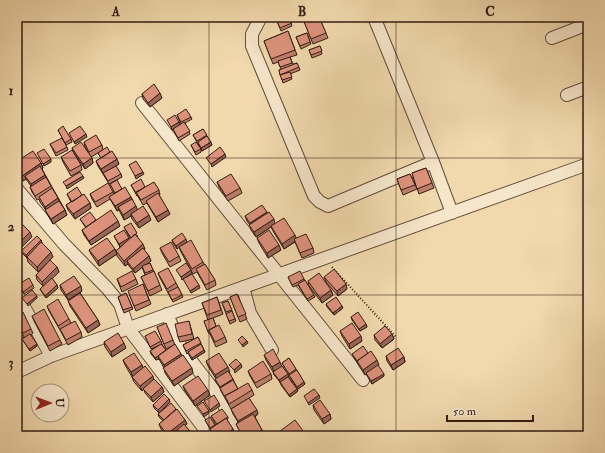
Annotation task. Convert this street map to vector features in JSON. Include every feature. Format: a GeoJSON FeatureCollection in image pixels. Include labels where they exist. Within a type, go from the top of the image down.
{"type":"FeatureCollection","features":[{"type":"Feature","properties":{"kind":"street"},"geometry":{"type":"LineString","coordinates":[[261,17],[252,34],[252,46],[314,196],[320,202],[328,206],[433,162]]}},
{"type":"Feature","properties":{"kind":"street"},"geometry":{"type":"LineString","coordinates":[[374,17],[433,162],[452,213]]}},
{"type":"Feature","properties":{"kind":"street"},"geometry":{"type":"LineString","coordinates":[[552,38],[588,24]]}},
{"type":"Feature","properties":{"kind":"street"},"geometry":{"type":"LineString","coordinates":[[567,95],[588,87]]}},
{"type":"Feature","properties":{"kind":"street"},"geometry":{"type":"LineString","coordinates":[[142,103],[280,274],[363,380]]}},
{"type":"Feature","properties":{"kind":"street"},"geometry":{"type":"LineString","coordinates":[[17,372],[51,356],[588,164]]}},
{"type":"Feature","properties":{"kind":"street"},"geometry":{"type":"LineString","coordinates":[[17,190],[64,244],[107,288],[120,304],[128,328],[210,436]]}},
{"type":"Feature","properties":{"kind":"street"},"geometry":{"type":"LineString","coordinates":[[243,287],[250,313],[272,350]]}},
{"type":"Feature","properties":{"kind":"street"},"geometry":{"type":"LineString","coordinates":[[17,294],[51,356]]}},
{"type":"Feature","properties":{"kind":"street"},"geometry":{"type":"LineString","coordinates":[[167,314],[182,349],[220,398],[234,424],[237,436]]}},
{"type":"Feature","properties":{"kind":"path"},"geometry":{"type":"LineString","coordinates":[[325,258],[396,337]]}},
{"type":"Feature","properties":{"kind":"building"},"geometry":{"type":"Polygon","coordinates":[[[280,17],[289,17],[292,23],[280,28],[276,19],[280,17]]]}},
{"type":"Feature","properties":{"kind":"building"},"geometry":{"type":"Polygon","coordinates":[[[308,17],[319,17],[326,33],[311,39],[303,19],[308,17]]]}},
{"type":"Feature","properties":{"kind":"building"},"geometry":{"type":"Polygon","coordinates":[[[288,31],[295,50],[271,59],[264,41],[288,31]]]}},
{"type":"Feature","properties":{"kind":"building"},"geometry":{"type":"Polygon","coordinates":[[[307,33],[310,42],[300,46],[296,37],[307,33]]]}},
{"type":"Feature","properties":{"kind":"building"},"geometry":{"type":"Polygon","coordinates":[[[320,46],[322,51],[311,55],[309,50],[320,46]]]}},
{"type":"Feature","properties":{"kind":"building"},"geometry":{"type":"Polygon","coordinates":[[[290,57],[292,63],[280,67],[278,61],[290,57]]]}},
{"type":"Feature","properties":{"kind":"building"},"geometry":{"type":"Polygon","coordinates":[[[297,63],[299,67],[280,75],[279,70],[297,63]]]}},
{"type":"Feature","properties":{"kind":"building"},"geometry":{"type":"Polygon","coordinates":[[[290,72],[292,77],[282,80],[280,75],[290,72]]]}},
{"type":"Feature","properties":{"kind":"building"},"geometry":{"type":"Polygon","coordinates":[[[154,84],[160,93],[148,103],[142,94],[154,84]]]}},
{"type":"Feature","properties":{"kind":"building"},"geometry":{"type":"Polygon","coordinates":[[[186,109],[191,117],[181,122],[177,115],[186,109]]]}},
{"type":"Feature","properties":{"kind":"building"},"geometry":{"type":"Polygon","coordinates":[[[175,115],[179,122],[171,127],[167,120],[175,115]]]}},
{"type":"Feature","properties":{"kind":"building"},"geometry":{"type":"Polygon","coordinates":[[[184,122],[190,131],[178,138],[173,129],[184,122]]]}},
{"type":"Feature","properties":{"kind":"building"},"geometry":{"type":"Polygon","coordinates":[[[63,126],[71,139],[65,143],[58,130],[63,126]]]}},
{"type":"Feature","properties":{"kind":"building"},"geometry":{"type":"Polygon","coordinates":[[[80,126],[86,134],[74,142],[69,133],[80,126]]]}},
{"type":"Feature","properties":{"kind":"building"},"geometry":{"type":"Polygon","coordinates":[[[203,129],[207,135],[197,141],[193,135],[203,129]]]}},
{"type":"Feature","properties":{"kind":"building"},"geometry":{"type":"Polygon","coordinates":[[[96,135],[102,145],[89,152],[84,142],[96,135]]]}},
{"type":"Feature","properties":{"kind":"building"},"geometry":{"type":"Polygon","coordinates":[[[207,136],[211,142],[201,148],[198,142],[207,136]]]}},
{"type":"Feature","properties":{"kind":"building"},"geometry":{"type":"Polygon","coordinates":[[[62,138],[67,147],[56,153],[50,144],[62,138]]]}},
{"type":"Feature","properties":{"kind":"building"},"geometry":{"type":"Polygon","coordinates":[[[81,142],[92,158],[83,164],[72,148],[81,142]]]}},
{"type":"Feature","properties":{"kind":"building"},"geometry":{"type":"Polygon","coordinates":[[[196,142],[201,149],[195,152],[191,145],[196,142]]]}},
{"type":"Feature","properties":{"kind":"building"},"geometry":{"type":"Polygon","coordinates":[[[107,147],[110,152],[101,158],[98,153],[107,147]]]}},
{"type":"Feature","properties":{"kind":"building"},"geometry":{"type":"Polygon","coordinates":[[[220,147],[225,154],[211,164],[206,158],[220,147]]]}},
{"type":"Feature","properties":{"kind":"building"},"geometry":{"type":"Polygon","coordinates":[[[44,149],[51,159],[43,164],[37,153],[44,149]]]}},
{"type":"Feature","properties":{"kind":"building"},"geometry":{"type":"Polygon","coordinates":[[[72,150],[81,165],[70,171],[61,157],[72,150]]]}},
{"type":"Feature","properties":{"kind":"building"},"geometry":{"type":"Polygon","coordinates":[[[33,151],[41,163],[22,176],[17,169],[17,161],[33,151]]]}},
{"type":"Feature","properties":{"kind":"building"},"geometry":{"type":"Polygon","coordinates":[[[112,151],[117,159],[101,169],[96,161],[112,151]]]}},
{"type":"Feature","properties":{"kind":"building"},"geometry":{"type":"Polygon","coordinates":[[[136,161],[143,172],[135,176],[129,165],[136,161]]]}},
{"type":"Feature","properties":{"kind":"building"},"geometry":{"type":"Polygon","coordinates":[[[40,166],[45,175],[31,184],[25,176],[40,166]]]}},
{"type":"Feature","properties":{"kind":"building"},"geometry":{"type":"Polygon","coordinates":[[[116,166],[121,174],[108,181],[103,173],[116,166]]]}},
{"type":"Feature","properties":{"kind":"building"},"geometry":{"type":"Polygon","coordinates":[[[426,168],[432,183],[417,189],[412,173],[426,168]]]}},
{"type":"Feature","properties":{"kind":"building"},"geometry":{"type":"Polygon","coordinates":[[[80,172],[83,176],[66,186],[63,182],[80,172]]]}},
{"type":"Feature","properties":{"kind":"building"},"geometry":{"type":"Polygon","coordinates":[[[231,174],[240,188],[226,196],[217,182],[231,174]]]}},
{"type":"Feature","properties":{"kind":"building"},"geometry":{"type":"Polygon","coordinates":[[[410,174],[415,185],[401,190],[397,179],[410,174]]]}},
{"type":"Feature","properties":{"kind":"building"},"geometry":{"type":"Polygon","coordinates":[[[46,177],[51,186],[35,196],[30,187],[46,177]]]}},
{"type":"Feature","properties":{"kind":"building"},"geometry":{"type":"Polygon","coordinates":[[[141,179],[145,187],[136,193],[131,185],[141,179]]]}},
{"type":"Feature","properties":{"kind":"building"},"geometry":{"type":"Polygon","coordinates":[[[117,180],[122,189],[115,193],[110,184],[117,180]]]}},
{"type":"Feature","properties":{"kind":"building"},"geometry":{"type":"Polygon","coordinates":[[[154,182],[159,190],[141,200],[136,192],[154,182]]]}},
{"type":"Feature","properties":{"kind":"building"},"geometry":{"type":"Polygon","coordinates":[[[108,183],[113,192],[95,202],[90,194],[108,183]]]}},
{"type":"Feature","properties":{"kind":"building"},"geometry":{"type":"Polygon","coordinates":[[[77,187],[82,195],[72,202],[67,194],[77,187]]]}},
{"type":"Feature","properties":{"kind":"building"},"geometry":{"type":"Polygon","coordinates":[[[125,187],[131,197],[115,206],[109,197],[125,187]]]}},
{"type":"Feature","properties":{"kind":"building"},"geometry":{"type":"Polygon","coordinates":[[[52,188],[58,198],[45,207],[39,197],[52,188]]]}},
{"type":"Feature","properties":{"kind":"building"},"geometry":{"type":"Polygon","coordinates":[[[158,193],[168,210],[156,217],[146,201],[158,193]]]}},
{"type":"Feature","properties":{"kind":"building"},"geometry":{"type":"Polygon","coordinates":[[[84,194],[90,203],[73,214],[66,205],[84,194]]]}},
{"type":"Feature","properties":{"kind":"building"},"geometry":{"type":"Polygon","coordinates":[[[132,199],[136,206],[123,215],[118,207],[132,199]]]}},
{"type":"Feature","properties":{"kind":"building"},"geometry":{"type":"Polygon","coordinates":[[[59,201],[65,210],[51,219],[45,210],[59,201]]]}},
{"type":"Feature","properties":{"kind":"building"},"geometry":{"type":"Polygon","coordinates":[[[262,205],[267,212],[250,223],[245,216],[262,205]]]}},
{"type":"Feature","properties":{"kind":"building"},"geometry":{"type":"Polygon","coordinates":[[[143,206],[149,215],[137,223],[131,214],[143,206]]]}},
{"type":"Feature","properties":{"kind":"building"},"geometry":{"type":"Polygon","coordinates":[[[17,209],[21,213],[17,217],[17,209]]]}},
{"type":"Feature","properties":{"kind":"building"},"geometry":{"type":"Polygon","coordinates":[[[111,210],[118,221],[89,241],[82,230],[111,210]]]}},
{"type":"Feature","properties":{"kind":"building"},"geometry":{"type":"Polygon","coordinates":[[[90,212],[96,220],[86,227],[80,219],[90,212]]]}},
{"type":"Feature","properties":{"kind":"building"},"geometry":{"type":"Polygon","coordinates":[[[269,212],[274,219],[254,232],[249,225],[269,212]]]}},
{"type":"Feature","properties":{"kind":"building"},"geometry":{"type":"Polygon","coordinates":[[[284,218],[295,235],[282,244],[271,226],[284,218]]]}},
{"type":"Feature","properties":{"kind":"building"},"geometry":{"type":"Polygon","coordinates":[[[20,222],[30,232],[17,245],[17,225],[20,222]]]}},
{"type":"Feature","properties":{"kind":"building"},"geometry":{"type":"Polygon","coordinates":[[[131,223],[137,233],[131,238],[124,227],[131,223]]]}},
{"type":"Feature","properties":{"kind":"building"},"geometry":{"type":"Polygon","coordinates":[[[124,230],[129,238],[119,244],[114,236],[124,230]]]}},
{"type":"Feature","properties":{"kind":"building"},"geometry":{"type":"Polygon","coordinates":[[[269,230],[279,245],[267,253],[257,238],[269,230]]]}},
{"type":"Feature","properties":{"kind":"building"},"geometry":{"type":"Polygon","coordinates":[[[182,233],[186,239],[176,246],[172,240],[182,233]]]}},
{"type":"Feature","properties":{"kind":"building"},"geometry":{"type":"Polygon","coordinates":[[[135,234],[143,244],[124,261],[116,251],[135,234]]]}},
{"type":"Feature","properties":{"kind":"building"},"geometry":{"type":"Polygon","coordinates":[[[306,234],[313,248],[300,253],[294,239],[306,234]]]}},
{"type":"Feature","properties":{"kind":"building"},"geometry":{"type":"Polygon","coordinates":[[[37,236],[41,240],[26,255],[21,251],[37,236]]]}},
{"type":"Feature","properties":{"kind":"building"},"geometry":{"type":"Polygon","coordinates":[[[107,238],[115,249],[98,261],[89,250],[107,238]]]}},
{"type":"Feature","properties":{"kind":"building"},"geometry":{"type":"Polygon","coordinates":[[[191,240],[203,262],[192,269],[179,247],[191,240]]]}},
{"type":"Feature","properties":{"kind":"building"},"geometry":{"type":"Polygon","coordinates":[[[41,242],[51,252],[37,267],[27,257],[41,242]]]}},
{"type":"Feature","properties":{"kind":"building"},"geometry":{"type":"Polygon","coordinates":[[[171,242],[179,256],[169,262],[160,248],[171,242]]]}},
{"type":"Feature","properties":{"kind":"building"},"geometry":{"type":"Polygon","coordinates":[[[143,248],[149,256],[133,269],[127,261],[143,248]]]}},
{"type":"Feature","properties":{"kind":"building"},"geometry":{"type":"Polygon","coordinates":[[[50,260],[57,267],[42,282],[36,275],[50,260]]]}},
{"type":"Feature","properties":{"kind":"building"},"geometry":{"type":"Polygon","coordinates":[[[150,263],[153,270],[145,273],[142,266],[150,263]]]}},
{"type":"Feature","properties":{"kind":"building"},"geometry":{"type":"Polygon","coordinates":[[[186,263],[191,270],[181,277],[176,270],[186,263]]]}},
{"type":"Feature","properties":{"kind":"building"},"geometry":{"type":"Polygon","coordinates":[[[205,264],[215,280],[205,285],[196,269],[205,264]]]}},
{"type":"Feature","properties":{"kind":"building"},"geometry":{"type":"Polygon","coordinates":[[[168,268],[176,283],[167,289],[158,273],[168,268]]]}},
{"type":"Feature","properties":{"kind":"building"},"geometry":{"type":"Polygon","coordinates":[[[334,269],[346,284],[337,291],[324,277],[334,269]]]}},
{"type":"Feature","properties":{"kind":"building"},"geometry":{"type":"Polygon","coordinates":[[[17,271],[20,276],[17,278],[17,271]]]}},
{"type":"Feature","properties":{"kind":"building"},"geometry":{"type":"Polygon","coordinates":[[[132,271],[136,279],[121,287],[117,279],[132,271]]]}},
{"type":"Feature","properties":{"kind":"building"},"geometry":{"type":"Polygon","coordinates":[[[154,271],[160,285],[148,291],[141,277],[154,271]]]}},
{"type":"Feature","properties":{"kind":"building"},"geometry":{"type":"Polygon","coordinates":[[[300,271],[304,279],[292,285],[288,277],[300,271]]]}},
{"type":"Feature","properties":{"kind":"building"},"geometry":{"type":"Polygon","coordinates":[[[319,273],[331,290],[320,298],[308,281],[319,273]]]}},
{"type":"Feature","properties":{"kind":"building"},"geometry":{"type":"Polygon","coordinates":[[[192,274],[199,285],[190,291],[183,279],[192,274]]]}},
{"type":"Feature","properties":{"kind":"building"},"geometry":{"type":"Polygon","coordinates":[[[74,276],[81,286],[66,295],[60,285],[74,276]]]}},
{"type":"Feature","properties":{"kind":"building"},"geometry":{"type":"Polygon","coordinates":[[[29,278],[33,285],[23,292],[19,284],[29,278]]]}},
{"type":"Feature","properties":{"kind":"building"},"geometry":{"type":"Polygon","coordinates":[[[52,278],[57,285],[45,296],[40,289],[52,278]]]}},
{"type":"Feature","properties":{"kind":"building"},"geometry":{"type":"Polygon","coordinates":[[[305,280],[314,295],[307,299],[298,284],[305,280]]]}},
{"type":"Feature","properties":{"kind":"building"},"geometry":{"type":"Polygon","coordinates":[[[143,284],[149,300],[134,306],[128,291],[143,284]]]}},
{"type":"Feature","properties":{"kind":"building"},"geometry":{"type":"Polygon","coordinates":[[[178,287],[182,295],[172,300],[168,292],[178,287]]]}},
{"type":"Feature","properties":{"kind":"building"},"geometry":{"type":"Polygon","coordinates":[[[32,290],[37,296],[27,304],[22,298],[32,290]]]}},
{"type":"Feature","properties":{"kind":"building"},"geometry":{"type":"Polygon","coordinates":[[[80,293],[98,320],[86,328],[68,301],[80,293]]]}},
{"type":"Feature","properties":{"kind":"building"},"geometry":{"type":"Polygon","coordinates":[[[126,293],[132,307],[123,310],[118,297],[126,293]]]}},
{"type":"Feature","properties":{"kind":"building"},"geometry":{"type":"Polygon","coordinates":[[[237,294],[246,314],[238,317],[230,297],[237,294]]]}},
{"type":"Feature","properties":{"kind":"building"},"geometry":{"type":"Polygon","coordinates":[[[217,297],[221,310],[207,315],[202,303],[217,297]]]}},
{"type":"Feature","properties":{"kind":"building"},"geometry":{"type":"Polygon","coordinates":[[[336,297],[342,306],[333,313],[326,304],[336,297]]]}},
{"type":"Feature","properties":{"kind":"building"},"geometry":{"type":"Polygon","coordinates":[[[58,299],[69,319],[58,326],[47,306],[58,299]]]}},
{"type":"Feature","properties":{"kind":"building"},"geometry":{"type":"Polygon","coordinates":[[[228,301],[232,310],[226,312],[222,303],[228,301]]]}},
{"type":"Feature","properties":{"kind":"building"},"geometry":{"type":"Polygon","coordinates":[[[44,309],[60,340],[48,346],[32,316],[44,309]]]}},
{"type":"Feature","properties":{"kind":"building"},"geometry":{"type":"Polygon","coordinates":[[[232,311],[235,319],[229,321],[226,314],[232,311]]]}},
{"type":"Feature","properties":{"kind":"building"},"geometry":{"type":"Polygon","coordinates":[[[23,312],[31,329],[23,333],[17,322],[17,314],[23,312]]]}},
{"type":"Feature","properties":{"kind":"building"},"geometry":{"type":"Polygon","coordinates":[[[358,312],[366,324],[359,329],[351,317],[358,312]]]}},
{"type":"Feature","properties":{"kind":"building"},"geometry":{"type":"Polygon","coordinates":[[[213,318],[216,326],[208,332],[204,321],[213,318]]]}},
{"type":"Feature","properties":{"kind":"building"},"geometry":{"type":"Polygon","coordinates":[[[75,321],[81,332],[66,340],[60,329],[75,321]]]}},
{"type":"Feature","properties":{"kind":"building"},"geometry":{"type":"Polygon","coordinates":[[[189,321],[192,334],[178,337],[175,324],[189,321]]]}},
{"type":"Feature","properties":{"kind":"building"},"geometry":{"type":"Polygon","coordinates":[[[166,323],[173,340],[164,344],[157,327],[166,323]]]}},
{"type":"Feature","properties":{"kind":"building"},"geometry":{"type":"Polygon","coordinates":[[[352,323],[361,336],[349,344],[340,331],[352,323]]]}},
{"type":"Feature","properties":{"kind":"building"},"geometry":{"type":"Polygon","coordinates":[[[219,325],[225,337],[215,342],[209,330],[219,325]]]}},
{"type":"Feature","properties":{"kind":"building"},"geometry":{"type":"Polygon","coordinates":[[[385,326],[392,334],[380,344],[374,335],[385,326]]]}},
{"type":"Feature","properties":{"kind":"building"},"geometry":{"type":"Polygon","coordinates":[[[155,331],[161,341],[150,347],[145,336],[155,331]]]}},
{"type":"Feature","properties":{"kind":"building"},"geometry":{"type":"Polygon","coordinates":[[[118,333],[124,343],[111,352],[104,342],[118,333]]]}},
{"type":"Feature","properties":{"kind":"building"},"geometry":{"type":"Polygon","coordinates":[[[30,334],[37,344],[29,349],[22,339],[30,334]]]}},
{"type":"Feature","properties":{"kind":"building"},"geometry":{"type":"Polygon","coordinates":[[[242,336],[247,341],[242,345],[238,340],[242,336]]]}},
{"type":"Feature","properties":{"kind":"building"},"geometry":{"type":"Polygon","coordinates":[[[198,337],[201,343],[186,351],[183,345],[198,337]]]}},
{"type":"Feature","properties":{"kind":"building"},"geometry":{"type":"Polygon","coordinates":[[[161,344],[166,350],[155,358],[150,351],[161,344]]]}},
{"type":"Feature","properties":{"kind":"building"},"geometry":{"type":"Polygon","coordinates":[[[175,344],[181,354],[164,365],[158,356],[175,344]]]}},
{"type":"Feature","properties":{"kind":"building"},"geometry":{"type":"Polygon","coordinates":[[[201,344],[204,350],[192,358],[188,352],[201,344]]]}},
{"type":"Feature","properties":{"kind":"building"},"geometry":{"type":"Polygon","coordinates":[[[363,346],[368,353],[357,361],[352,354],[363,346]]]}},
{"type":"Feature","properties":{"kind":"building"},"geometry":{"type":"Polygon","coordinates":[[[398,348],[404,357],[391,365],[386,356],[398,348]]]}},
{"type":"Feature","properties":{"kind":"building"},"geometry":{"type":"Polygon","coordinates":[[[273,349],[280,362],[272,367],[264,355],[273,349]]]}},
{"type":"Feature","properties":{"kind":"building"},"geometry":{"type":"Polygon","coordinates":[[[371,351],[377,360],[363,370],[357,361],[371,351]]]}},
{"type":"Feature","properties":{"kind":"building"},"geometry":{"type":"Polygon","coordinates":[[[134,353],[142,365],[131,372],[123,360],[134,353]]]}},
{"type":"Feature","properties":{"kind":"building"},"geometry":{"type":"Polygon","coordinates":[[[219,353],[228,367],[215,375],[206,361],[219,353]]]}},
{"type":"Feature","properties":{"kind":"building"},"geometry":{"type":"Polygon","coordinates":[[[183,355],[192,368],[172,381],[163,368],[183,355]]]}},
{"type":"Feature","properties":{"kind":"building"},"geometry":{"type":"Polygon","coordinates":[[[289,358],[296,369],[289,374],[282,363],[289,358]]]}},
{"type":"Feature","properties":{"kind":"building"},"geometry":{"type":"Polygon","coordinates":[[[236,359],[241,364],[234,370],[229,365],[236,359]]]}},
{"type":"Feature","properties":{"kind":"building"},"geometry":{"type":"Polygon","coordinates":[[[263,361],[271,374],[255,383],[248,371],[263,361]]]}},
{"type":"Feature","properties":{"kind":"building"},"geometry":{"type":"Polygon","coordinates":[[[378,365],[384,374],[371,381],[366,373],[378,365]]]}},
{"type":"Feature","properties":{"kind":"building"},"geometry":{"type":"Polygon","coordinates":[[[145,366],[153,376],[140,386],[132,377],[145,366]]]}},
{"type":"Feature","properties":{"kind":"building"},"geometry":{"type":"Polygon","coordinates":[[[282,366],[288,374],[279,380],[273,372],[282,366]]]}},
{"type":"Feature","properties":{"kind":"building"},"geometry":{"type":"Polygon","coordinates":[[[297,370],[304,382],[297,387],[289,375],[297,370]]]}},
{"type":"Feature","properties":{"kind":"building"},"geometry":{"type":"Polygon","coordinates":[[[228,371],[233,379],[220,387],[215,379],[228,371]]]}},
{"type":"Feature","properties":{"kind":"building"},"geometry":{"type":"Polygon","coordinates":[[[198,376],[208,390],[193,401],[183,386],[198,376]]]}},
{"type":"Feature","properties":{"kind":"building"},"geometry":{"type":"Polygon","coordinates":[[[288,377],[297,389],[289,395],[280,382],[288,377]]]}},
{"type":"Feature","properties":{"kind":"building"},"geometry":{"type":"Polygon","coordinates":[[[154,379],[162,387],[151,397],[143,389],[154,379]]]}},
{"type":"Feature","properties":{"kind":"building"},"geometry":{"type":"Polygon","coordinates":[[[233,380],[238,389],[224,396],[220,388],[233,380]]]}},
{"type":"Feature","properties":{"kind":"building"},"geometry":{"type":"Polygon","coordinates":[[[248,383],[252,390],[229,404],[225,396],[248,383]]]}},
{"type":"Feature","properties":{"kind":"building"},"geometry":{"type":"Polygon","coordinates":[[[314,389],[319,395],[308,403],[304,396],[314,389]]]}},
{"type":"Feature","properties":{"kind":"building"},"geometry":{"type":"Polygon","coordinates":[[[164,394],[169,399],[158,410],[153,405],[164,394]]]}},
{"type":"Feature","properties":{"kind":"building"},"geometry":{"type":"Polygon","coordinates":[[[214,395],[219,403],[210,410],[204,401],[214,395]]]}},
{"type":"Feature","properties":{"kind":"building"},"geometry":{"type":"Polygon","coordinates":[[[249,398],[257,410],[238,421],[231,409],[249,398]]]}},
{"type":"Feature","properties":{"kind":"building"},"geometry":{"type":"Polygon","coordinates":[[[320,400],[330,414],[322,419],[313,405],[320,400]]]}},
{"type":"Feature","properties":{"kind":"building"},"geometry":{"type":"Polygon","coordinates":[[[203,402],[209,411],[203,414],[197,406],[203,402]]]}},
{"type":"Feature","properties":{"kind":"building"},"geometry":{"type":"Polygon","coordinates":[[[171,403],[176,409],[164,420],[158,414],[171,403]]]}},
{"type":"Feature","properties":{"kind":"building"},"geometry":{"type":"Polygon","coordinates":[[[177,409],[185,420],[167,434],[159,424],[177,409]]]}},
{"type":"Feature","properties":{"kind":"building"},"geometry":{"type":"Polygon","coordinates":[[[222,409],[228,417],[217,424],[211,416],[222,409]]]}},
{"type":"Feature","properties":{"kind":"building"},"geometry":{"type":"Polygon","coordinates":[[[253,414],[262,430],[251,436],[242,436],[236,424],[253,414]]]}},
{"type":"Feature","properties":{"kind":"building"},"geometry":{"type":"Polygon","coordinates":[[[210,417],[215,425],[210,428],[205,420],[210,417]]]}},
{"type":"Feature","properties":{"kind":"building"},"geometry":{"type":"Polygon","coordinates":[[[226,418],[233,429],[223,436],[214,436],[210,429],[226,418]]]}},
{"type":"Feature","properties":{"kind":"building"},"geometry":{"type":"Polygon","coordinates":[[[295,420],[304,432],[298,436],[278,436],[276,434],[295,420]]]}},
{"type":"Feature","properties":{"kind":"building"},"geometry":{"type":"Polygon","coordinates":[[[184,424],[189,430],[182,436],[170,436],[184,424]]]}}]}
